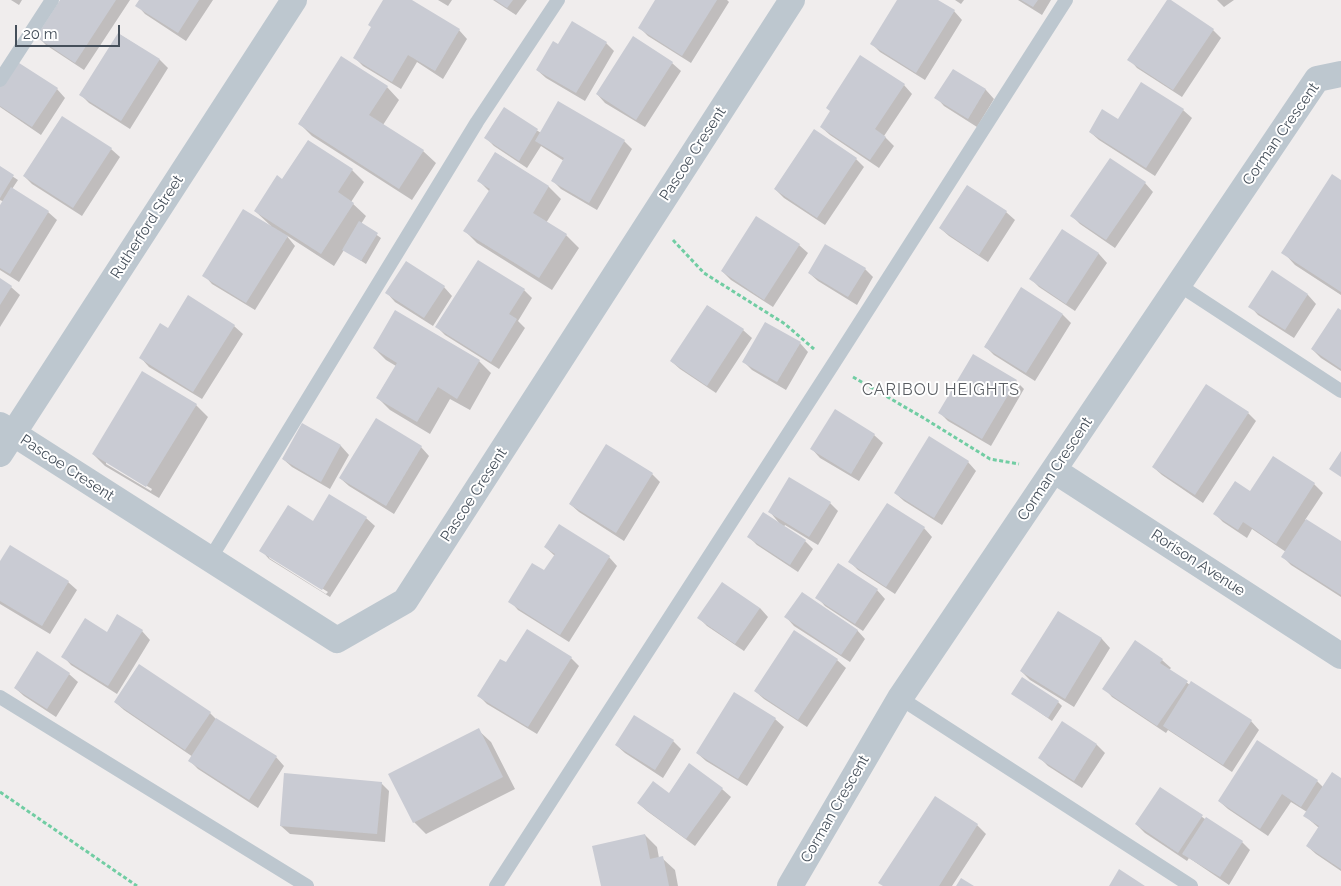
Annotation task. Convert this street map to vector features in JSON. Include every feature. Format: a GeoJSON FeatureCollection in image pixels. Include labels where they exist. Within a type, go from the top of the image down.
{"type":"FeatureCollection","features":[{"type":"Feature","properties":{"kind":"street","name":"Rutherford Street"},"geometry":{"type":"LineString","coordinates":[[4,438],[294,0]]}},
{"type":"Feature","properties":{"kind":"street","name":"Pascoe Cresent"},"geometry":{"type":"LineString","coordinates":[[4,438],[210,559],[337,640],[405,602],[792,0]]}},
{"type":"Feature","properties":{"kind":"street","name":"Corman Crescent"},"geometry":{"type":"LineString","coordinates":[[790,886],[900,698],[1317,79],[1341,74]]}},
{"type":"Feature","properties":{"kind":"street","name":"Rorison Avenue"},"geometry":{"type":"LineString","coordinates":[[1054,471],[1341,656]]}},
{"type":"Feature","properties":{"kind":"lane"},"geometry":{"type":"LineString","coordinates":[[0,80],[52,0]]}},
{"type":"Feature","properties":{"kind":"lane"},"geometry":{"type":"LineString","coordinates":[[210,559],[477,122],[558,0]]}},
{"type":"Feature","properties":{"kind":"lane"},"geometry":{"type":"LineString","coordinates":[[496,886],[1066,0]]}},
{"type":"Feature","properties":{"kind":"lane"},"geometry":{"type":"LineString","coordinates":[[1179,285],[1341,390]]}},
{"type":"Feature","properties":{"kind":"lane"},"geometry":{"type":"LineString","coordinates":[[0,697],[307,886]]}},
{"type":"Feature","properties":{"kind":"lane"},"geometry":{"type":"LineString","coordinates":[[900,698],[1191,886]]}},
{"type":"Feature","properties":{"kind":"path"},"geometry":{"type":"LineString","coordinates":[[0,792],[137,886]]}},
{"type":"Feature","properties":{"kind":"building"},"geometry":{"type":"Polygon","coordinates":[[[60,0],[116,0],[75,63],[36,37],[60,0]]]}},
{"type":"Feature","properties":{"kind":"building"},"geometry":{"type":"Polygon","coordinates":[[[139,0],[199,0],[178,33],[135,6],[139,0]]]}},
{"type":"Feature","properties":{"kind":"building"},"geometry":{"type":"Polygon","coordinates":[[[383,0],[412,0],[460,29],[435,71],[408,55],[392,82],[353,58],[371,27],[368,25],[383,0]]]}},
{"type":"Feature","properties":{"kind":"building"},"geometry":{"type":"Polygon","coordinates":[[[495,0],[513,0],[507,8],[495,0]]]}},
{"type":"Feature","properties":{"kind":"building"},"geometry":{"type":"Polygon","coordinates":[[[655,0],[717,0],[682,56],[638,28],[655,0]]]}},
{"type":"Feature","properties":{"kind":"building"},"geometry":{"type":"Polygon","coordinates":[[[897,0],[938,0],[955,10],[916,73],[870,44],[897,0]]]}},
{"type":"Feature","properties":{"kind":"building"},"geometry":{"type":"Polygon","coordinates":[[[1021,0],[1038,0],[1033,7],[1021,0]]]}},
{"type":"Feature","properties":{"kind":"building"},"geometry":{"type":"Polygon","coordinates":[[[1167,0],[1171,0],[1214,29],[1173,90],[1127,60],[1167,0]]]}},
{"type":"Feature","properties":{"kind":"building"},"geometry":{"type":"Polygon","coordinates":[[[572,21],[607,42],[576,93],[536,70],[553,41],[558,44],[572,21]]]}},
{"type":"Feature","properties":{"kind":"building"},"geometry":{"type":"Polygon","coordinates":[[[118,33],[160,59],[121,121],[79,95],[118,33]]]}},
{"type":"Feature","properties":{"kind":"building"},"geometry":{"type":"Polygon","coordinates":[[[633,36],[673,62],[636,120],[596,94],[633,36]]]}},
{"type":"Feature","properties":{"kind":"building"},"geometry":{"type":"Polygon","coordinates":[[[860,55],[905,84],[875,129],[886,137],[870,160],[820,127],[830,111],[826,108],[860,55]]]}},
{"type":"Feature","properties":{"kind":"building"},"geometry":{"type":"Polygon","coordinates":[[[341,56],[388,86],[369,115],[424,150],[399,189],[298,124],[341,56]]]}},
{"type":"Feature","properties":{"kind":"building"},"geometry":{"type":"Polygon","coordinates":[[[16,61],[58,88],[32,127],[0,106],[0,85],[16,61]]]}},
{"type":"Feature","properties":{"kind":"building"},"geometry":{"type":"Polygon","coordinates":[[[953,69],[986,89],[968,119],[934,98],[953,69]]]}},
{"type":"Feature","properties":{"kind":"building"},"geometry":{"type":"Polygon","coordinates":[[[1141,82],[1184,109],[1146,168],[1089,132],[1102,109],[1118,119],[1141,82]]]}},
{"type":"Feature","properties":{"kind":"building"},"geometry":{"type":"Polygon","coordinates":[[[558,101],[625,140],[589,203],[551,181],[564,158],[535,141],[558,101]]]}},
{"type":"Feature","properties":{"kind":"building"},"geometry":{"type":"Polygon","coordinates":[[[504,107],[538,129],[519,161],[484,138],[504,107]]]}},
{"type":"Feature","properties":{"kind":"building"},"geometry":{"type":"Polygon","coordinates":[[[62,116],[112,148],[73,208],[23,176],[62,116]]]}},
{"type":"Feature","properties":{"kind":"building"},"geometry":{"type":"Polygon","coordinates":[[[814,129],[857,158],[817,218],[774,189],[814,129]]]}},
{"type":"Feature","properties":{"kind":"building"},"geometry":{"type":"Polygon","coordinates":[[[308,140],[353,169],[338,192],[354,203],[321,254],[254,211],[277,175],[282,179],[308,140]]]}},
{"type":"Feature","properties":{"kind":"building"},"geometry":{"type":"Polygon","coordinates":[[[495,152],[549,186],[533,213],[567,234],[539,278],[463,231],[490,189],[477,181],[495,152]]]}},
{"type":"Feature","properties":{"kind":"building"},"geometry":{"type":"Polygon","coordinates":[[[1110,158],[1146,182],[1106,240],[1070,216],[1110,158]]]}},
{"type":"Feature","properties":{"kind":"building"},"geometry":{"type":"Polygon","coordinates":[[[0,166],[14,175],[0,198],[0,166]]]}},
{"type":"Feature","properties":{"kind":"building"},"geometry":{"type":"Polygon","coordinates":[[[1332,174],[1341,180],[1341,292],[1281,253],[1332,174]]]}},
{"type":"Feature","properties":{"kind":"building"},"geometry":{"type":"Polygon","coordinates":[[[967,185],[1007,211],[979,255],[939,228],[967,185]]]}},
{"type":"Feature","properties":{"kind":"building"},"geometry":{"type":"Polygon","coordinates":[[[11,187],[49,211],[10,274],[0,268],[0,205],[11,187]]]}},
{"type":"Feature","properties":{"kind":"building"},"geometry":{"type":"Polygon","coordinates":[[[243,209],[288,236],[246,303],[202,276],[243,209]]]}},
{"type":"Feature","properties":{"kind":"building"},"geometry":{"type":"Polygon","coordinates":[[[756,216],[800,244],[764,300],[721,271],[756,216]]]}},
{"type":"Feature","properties":{"kind":"building"},"geometry":{"type":"Polygon","coordinates":[[[359,221],[378,233],[361,261],[342,250],[359,221]]]}},
{"type":"Feature","properties":{"kind":"building"},"geometry":{"type":"Polygon","coordinates":[[[1062,229],[1099,253],[1066,304],[1029,279],[1062,229]]]}},
{"type":"Feature","properties":{"kind":"building"},"geometry":{"type":"Polygon","coordinates":[[[825,244],[866,268],[848,297],[808,273],[825,244]]]}},
{"type":"Feature","properties":{"kind":"building"},"geometry":{"type":"Polygon","coordinates":[[[478,260],[525,289],[509,314],[517,319],[491,362],[435,327],[478,260]]]}},
{"type":"Feature","properties":{"kind":"building"},"geometry":{"type":"Polygon","coordinates":[[[406,261],[445,286],[424,318],[385,293],[406,261]]]}},
{"type":"Feature","properties":{"kind":"building"},"geometry":{"type":"Polygon","coordinates":[[[1272,270],[1308,294],[1285,330],[1248,307],[1272,270]]]}},
{"type":"Feature","properties":{"kind":"building"},"geometry":{"type":"Polygon","coordinates":[[[0,278],[12,286],[0,305],[0,278]]]}},
{"type":"Feature","properties":{"kind":"building"},"geometry":{"type":"Polygon","coordinates":[[[1021,287],[1063,314],[1026,373],[984,347],[1021,287]]]}},
{"type":"Feature","properties":{"kind":"building"},"geometry":{"type":"Polygon","coordinates":[[[188,295],[235,325],[193,392],[139,358],[160,323],[168,328],[188,295]]]}},
{"type":"Feature","properties":{"kind":"building"},"geometry":{"type":"Polygon","coordinates":[[[707,305],[744,329],[707,386],[670,361],[707,305]]]}},
{"type":"Feature","properties":{"kind":"building"},"geometry":{"type":"Polygon","coordinates":[[[1338,308],[1341,310],[1341,369],[1311,349],[1338,308]]]}},
{"type":"Feature","properties":{"kind":"building"},"geometry":{"type":"Polygon","coordinates":[[[395,310],[480,360],[457,399],[438,387],[417,422],[376,398],[397,363],[373,348],[395,310]]]}},
{"type":"Feature","properties":{"kind":"building"},"geometry":{"type":"Polygon","coordinates":[[[765,322],[801,342],[777,382],[742,362],[765,322]]]}},
{"type":"Feature","properties":{"kind":"building"},"geometry":{"type":"Polygon","coordinates":[[[973,354],[1017,380],[982,439],[938,413],[973,354]]]}},
{"type":"Feature","properties":{"kind":"building"},"geometry":{"type":"Polygon","coordinates":[[[142,371],[197,404],[146,487],[92,454],[142,371]]]}},
{"type":"Feature","properties":{"kind":"building"},"geometry":{"type":"Polygon","coordinates":[[[1206,384],[1249,412],[1195,495],[1152,467],[1206,384]]]}},
{"type":"Feature","properties":{"kind":"building"},"geometry":{"type":"Polygon","coordinates":[[[835,409],[875,434],[851,474],[810,449],[835,409]]]}},
{"type":"Feature","properties":{"kind":"building"},"geometry":{"type":"Polygon","coordinates":[[[376,418],[422,446],[386,506],[339,478],[376,418]]]}},
{"type":"Feature","properties":{"kind":"building"},"geometry":{"type":"Polygon","coordinates":[[[302,423],[341,445],[321,482],[282,459],[302,423]]]}},
{"type":"Feature","properties":{"kind":"building"},"geometry":{"type":"Polygon","coordinates":[[[929,436],[969,461],[934,518],[894,493],[929,436]]]}},
{"type":"Feature","properties":{"kind":"building"},"geometry":{"type":"Polygon","coordinates":[[[606,444],[653,473],[616,533],[569,504],[606,444]]]}},
{"type":"Feature","properties":{"kind":"building"},"geometry":{"type":"Polygon","coordinates":[[[1341,451],[1341,477],[1329,469],[1341,451]]]}},
{"type":"Feature","properties":{"kind":"building"},"geometry":{"type":"Polygon","coordinates":[[[1273,456],[1315,483],[1276,544],[1243,522],[1238,530],[1213,514],[1235,481],[1250,491],[1273,456]]]}},
{"type":"Feature","properties":{"kind":"building"},"geometry":{"type":"Polygon","coordinates":[[[789,477],[831,502],[809,537],[768,512],[789,477]]]}},
{"type":"Feature","properties":{"kind":"building"},"geometry":{"type":"Polygon","coordinates":[[[329,494],[367,517],[322,590],[259,551],[288,505],[313,521],[329,494]]]}},
{"type":"Feature","properties":{"kind":"building"},"geometry":{"type":"Polygon","coordinates":[[[887,503],[925,527],[886,587],[848,562],[887,503]]]}},
{"type":"Feature","properties":{"kind":"building"},"geometry":{"type":"Polygon","coordinates":[[[763,512],[806,540],[790,565],[747,537],[763,512]]]}},
{"type":"Feature","properties":{"kind":"building"},"geometry":{"type":"Polygon","coordinates":[[[1306,519],[1341,541],[1341,595],[1281,557],[1306,519]]]}},
{"type":"Feature","properties":{"kind":"building"},"geometry":{"type":"Polygon","coordinates":[[[559,524],[610,556],[560,635],[508,602],[532,563],[544,570],[555,554],[544,547],[559,524]]]}},
{"type":"Feature","properties":{"kind":"building"},"geometry":{"type":"Polygon","coordinates":[[[10,545],[69,581],[42,626],[0,601],[0,561],[10,545]]]}},
{"type":"Feature","properties":{"kind":"building"},"geometry":{"type":"Polygon","coordinates":[[[838,563],[878,589],[855,624],[815,598],[838,563]]]}},
{"type":"Feature","properties":{"kind":"building"},"geometry":{"type":"Polygon","coordinates":[[[722,582],[760,608],[735,644],[697,618],[722,582]]]}},
{"type":"Feature","properties":{"kind":"building"},"geometry":{"type":"Polygon","coordinates":[[[802,592],[858,630],[841,655],[784,617],[802,592]]]}},
{"type":"Feature","properties":{"kind":"building"},"geometry":{"type":"Polygon","coordinates":[[[1058,611],[1102,638],[1065,699],[1020,671],[1058,611]]]}},
{"type":"Feature","properties":{"kind":"building"},"geometry":{"type":"Polygon","coordinates":[[[117,614],[143,630],[108,686],[61,657],[85,618],[107,632],[117,614]]]}},
{"type":"Feature","properties":{"kind":"building"},"geometry":{"type":"Polygon","coordinates":[[[527,629],[572,657],[528,727],[477,696],[500,659],[506,662],[527,629]]]}},
{"type":"Feature","properties":{"kind":"building"},"geometry":{"type":"Polygon","coordinates":[[[794,630],[838,659],[798,720],[754,691],[794,630]]]}},
{"type":"Feature","properties":{"kind":"building"},"geometry":{"type":"Polygon","coordinates":[[[1135,640],[1163,659],[1160,663],[1188,681],[1157,726],[1102,689],[1135,640]]]}},
{"type":"Feature","properties":{"kind":"building"},"geometry":{"type":"Polygon","coordinates":[[[37,651],[70,673],[47,709],[14,688],[37,651]]]}},
{"type":"Feature","properties":{"kind":"building"},"geometry":{"type":"Polygon","coordinates":[[[139,664],[211,712],[185,750],[114,702],[139,664]]]}},
{"type":"Feature","properties":{"kind":"building"},"geometry":{"type":"Polygon","coordinates":[[[1022,677],[1059,701],[1048,718],[1011,694],[1022,677]]]}},
{"type":"Feature","properties":{"kind":"building"},"geometry":{"type":"Polygon","coordinates":[[[1191,681],[1252,720],[1223,765],[1163,726],[1191,681]]]}},
{"type":"Feature","properties":{"kind":"building"},"geometry":{"type":"Polygon","coordinates":[[[734,692],[776,718],[738,779],[696,753],[734,692]]]}},
{"type":"Feature","properties":{"kind":"building"},"geometry":{"type":"Polygon","coordinates":[[[634,715],[674,740],[655,770],[615,745],[634,715]]]}},
{"type":"Feature","properties":{"kind":"building"},"geometry":{"type":"Polygon","coordinates":[[[216,718],[277,756],[249,800],[188,761],[216,718]]]}},
{"type":"Feature","properties":{"kind":"building"},"geometry":{"type":"Polygon","coordinates":[[[1062,721],[1097,744],[1074,781],[1038,758],[1062,721]]]}},
{"type":"Feature","properties":{"kind":"building"},"geometry":{"type":"Polygon","coordinates":[[[479,728],[503,777],[413,823],[388,774],[479,728]]]}},
{"type":"Feature","properties":{"kind":"building"},"geometry":{"type":"Polygon","coordinates":[[[1257,740],[1318,780],[1301,807],[1282,794],[1260,829],[1218,801],[1257,740]]]}},
{"type":"Feature","properties":{"kind":"building"},"geometry":{"type":"Polygon","coordinates":[[[689,763],[723,788],[686,839],[637,803],[653,781],[669,793],[689,763]]]}},
{"type":"Feature","properties":{"kind":"building"},"geometry":{"type":"Polygon","coordinates":[[[1332,772],[1341,778],[1341,869],[1306,846],[1319,826],[1303,816],[1332,772]]]}},
{"type":"Feature","properties":{"kind":"building"},"geometry":{"type":"Polygon","coordinates":[[[284,773],[382,782],[377,834],[280,826],[284,773]]]}},
{"type":"Feature","properties":{"kind":"building"},"geometry":{"type":"Polygon","coordinates":[[[1160,787],[1203,815],[1178,853],[1135,824],[1160,787]]]}},
{"type":"Feature","properties":{"kind":"building"},"geometry":{"type":"Polygon","coordinates":[[[935,796],[978,824],[939,886],[883,886],[878,883],[935,796]]]}},
{"type":"Feature","properties":{"kind":"building"},"geometry":{"type":"Polygon","coordinates":[[[1206,817],[1243,841],[1220,877],[1182,854],[1206,817]]]}},
{"type":"Feature","properties":{"kind":"building"},"geometry":{"type":"Polygon","coordinates":[[[645,834],[650,859],[663,856],[669,886],[601,886],[592,846],[645,834]]]}},
{"type":"Feature","properties":{"kind":"building"},"geometry":{"type":"Polygon","coordinates":[[[1119,869],[1145,886],[1109,886],[1119,869]]]}},
{"type":"Feature","properties":{"kind":"building"},"geometry":{"type":"Polygon","coordinates":[[[961,878],[974,886],[956,886],[961,878]]]}},
{"type":"Feature","properties":{"kind":"district","name":"CARIBOU HEIGHTS"},"geometry":{"type":"Point","coordinates":[941,390]}}]}
